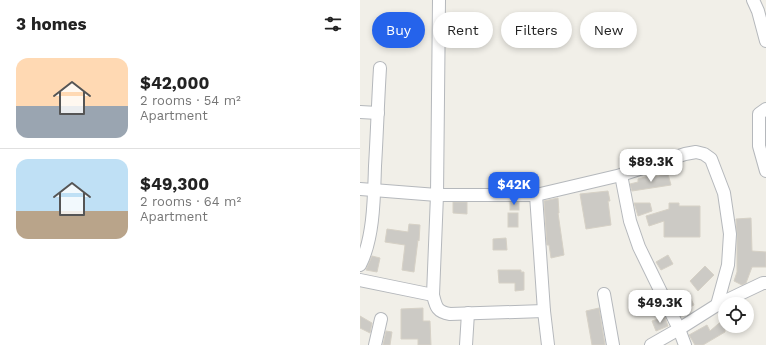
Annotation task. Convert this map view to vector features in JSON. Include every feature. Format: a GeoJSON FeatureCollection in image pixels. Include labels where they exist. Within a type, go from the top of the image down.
{"type":"FeatureCollection","features":[{"type":"Feature","properties":{"kind":"street"},"geometry":{"type":"LineString","coordinates":[[438,0],[437,195],[434,295],[436,306],[442,312],[450,314],[544,311]]}},
{"type":"Feature","properties":{"kind":"street"},"geometry":{"type":"LineString","coordinates":[[753,0],[758,11],[766,41]]}},
{"type":"Feature","properties":{"kind":"street"},"geometry":{"type":"LineString","coordinates":[[360,265],[364,256],[371,226],[380,68]]}},
{"type":"Feature","properties":{"kind":"street"},"geometry":{"type":"LineString","coordinates":[[766,109],[759,114],[759,146],[766,172]]}},
{"type":"Feature","properties":{"kind":"street"},"geometry":{"type":"LineString","coordinates":[[360,112],[378,113]]}},
{"type":"Feature","properties":{"kind":"street"},"geometry":{"type":"LineString","coordinates":[[360,189],[437,195],[536,195],[621,175],[690,153],[696,152],[704,154],[711,159],[724,193],[730,234],[728,265],[717,305]]}},
{"type":"Feature","properties":{"kind":"street"},"geometry":{"type":"LineString","coordinates":[[621,175],[630,221],[639,248],[679,329],[685,345]]}},
{"type":"Feature","properties":{"kind":"street"},"geometry":{"type":"LineString","coordinates":[[536,195],[544,311],[548,345]]}},
{"type":"Feature","properties":{"kind":"street"},"geometry":{"type":"LineString","coordinates":[[360,280],[434,295]]}},
{"type":"Feature","properties":{"kind":"street"},"geometry":{"type":"LineString","coordinates":[[651,345],[717,305],[742,292],[766,283]]}},
{"type":"Feature","properties":{"kind":"street"},"geometry":{"type":"LineString","coordinates":[[604,294],[613,345]]}},
{"type":"Feature","properties":{"kind":"street"},"geometry":{"type":"LineString","coordinates":[[466,345],[468,313]]}},
{"type":"Feature","properties":{"kind":"street"},"geometry":{"type":"LineString","coordinates":[[374,345],[381,319]]}},
{"type":"Feature","properties":{"kind":"building"},"geometry":{"type":"Polygon","coordinates":[[[668,174],[671,185],[632,191],[630,184],[638,182],[638,179],[668,174]]]}},
{"type":"Feature","properties":{"kind":"building"},"geometry":{"type":"Polygon","coordinates":[[[608,191],[611,225],[586,229],[580,194],[608,191]]]}},
{"type":"Feature","properties":{"kind":"building"},"geometry":{"type":"Polygon","coordinates":[[[558,198],[558,213],[564,255],[551,258],[549,245],[547,245],[544,201],[558,198]]]}},
{"type":"Feature","properties":{"kind":"building"},"geometry":{"type":"Polygon","coordinates":[[[453,202],[467,202],[467,214],[453,213],[453,202]]]}},
{"type":"Feature","properties":{"kind":"building"},"geometry":{"type":"Polygon","coordinates":[[[510,202],[519,202],[519,210],[510,210],[510,202]]]}},
{"type":"Feature","properties":{"kind":"building"},"geometry":{"type":"Polygon","coordinates":[[[634,203],[650,203],[652,211],[638,216],[634,203]]]}},
{"type":"Feature","properties":{"kind":"building"},"geometry":{"type":"Polygon","coordinates":[[[669,203],[679,203],[679,206],[700,206],[700,237],[664,237],[664,221],[649,226],[646,216],[669,209],[669,203]]]}},
{"type":"Feature","properties":{"kind":"building"},"geometry":{"type":"Polygon","coordinates":[[[508,213],[518,213],[518,227],[508,227],[508,213]]]}},
{"type":"Feature","properties":{"kind":"building"},"geometry":{"type":"Polygon","coordinates":[[[751,218],[752,251],[766,252],[766,267],[752,267],[746,283],[742,285],[734,281],[737,272],[736,219],[751,218]]]}},
{"type":"Feature","properties":{"kind":"building"},"geometry":{"type":"Polygon","coordinates":[[[409,224],[420,225],[414,272],[402,270],[405,245],[385,242],[387,229],[408,232],[409,224]]]}},
{"type":"Feature","properties":{"kind":"building"},"geometry":{"type":"Polygon","coordinates":[[[506,238],[507,250],[493,250],[493,239],[506,238]]]}},
{"type":"Feature","properties":{"kind":"building"},"geometry":{"type":"Polygon","coordinates":[[[668,255],[673,264],[661,270],[656,262],[668,255]]]}},
{"type":"Feature","properties":{"kind":"building"},"geometry":{"type":"Polygon","coordinates":[[[372,256],[380,258],[377,272],[366,270],[372,256]]]}},
{"type":"Feature","properties":{"kind":"building"},"geometry":{"type":"Polygon","coordinates":[[[705,266],[714,275],[698,291],[690,281],[705,266]]]}},
{"type":"Feature","properties":{"kind":"building"},"geometry":{"type":"Polygon","coordinates":[[[498,270],[521,270],[521,272],[524,272],[524,290],[515,291],[515,283],[499,283],[498,270]]]}},
{"type":"Feature","properties":{"kind":"building"},"geometry":{"type":"Polygon","coordinates":[[[688,293],[694,305],[679,312],[673,300],[688,293]]]}},
{"type":"Feature","properties":{"kind":"building"},"geometry":{"type":"Polygon","coordinates":[[[423,308],[423,321],[430,321],[431,345],[418,345],[418,339],[401,339],[401,309],[423,308]]]}},
{"type":"Feature","properties":{"kind":"building"},"geometry":{"type":"Polygon","coordinates":[[[599,308],[605,345],[592,345],[586,311],[599,308]]]}},
{"type":"Feature","properties":{"kind":"building"},"geometry":{"type":"Polygon","coordinates":[[[360,316],[372,323],[370,333],[360,328],[360,316]]]}},
{"type":"Feature","properties":{"kind":"building"},"geometry":{"type":"Polygon","coordinates":[[[665,317],[668,326],[656,331],[652,321],[665,317]]]}},
{"type":"Feature","properties":{"kind":"building"},"geometry":{"type":"Polygon","coordinates":[[[718,324],[718,333],[723,333],[703,345],[695,345],[689,335],[707,325],[710,331],[718,324]]]}},
{"type":"Feature","properties":{"kind":"building"},"geometry":{"type":"Polygon","coordinates":[[[386,331],[392,332],[390,345],[383,345],[386,331]]]}}]}
